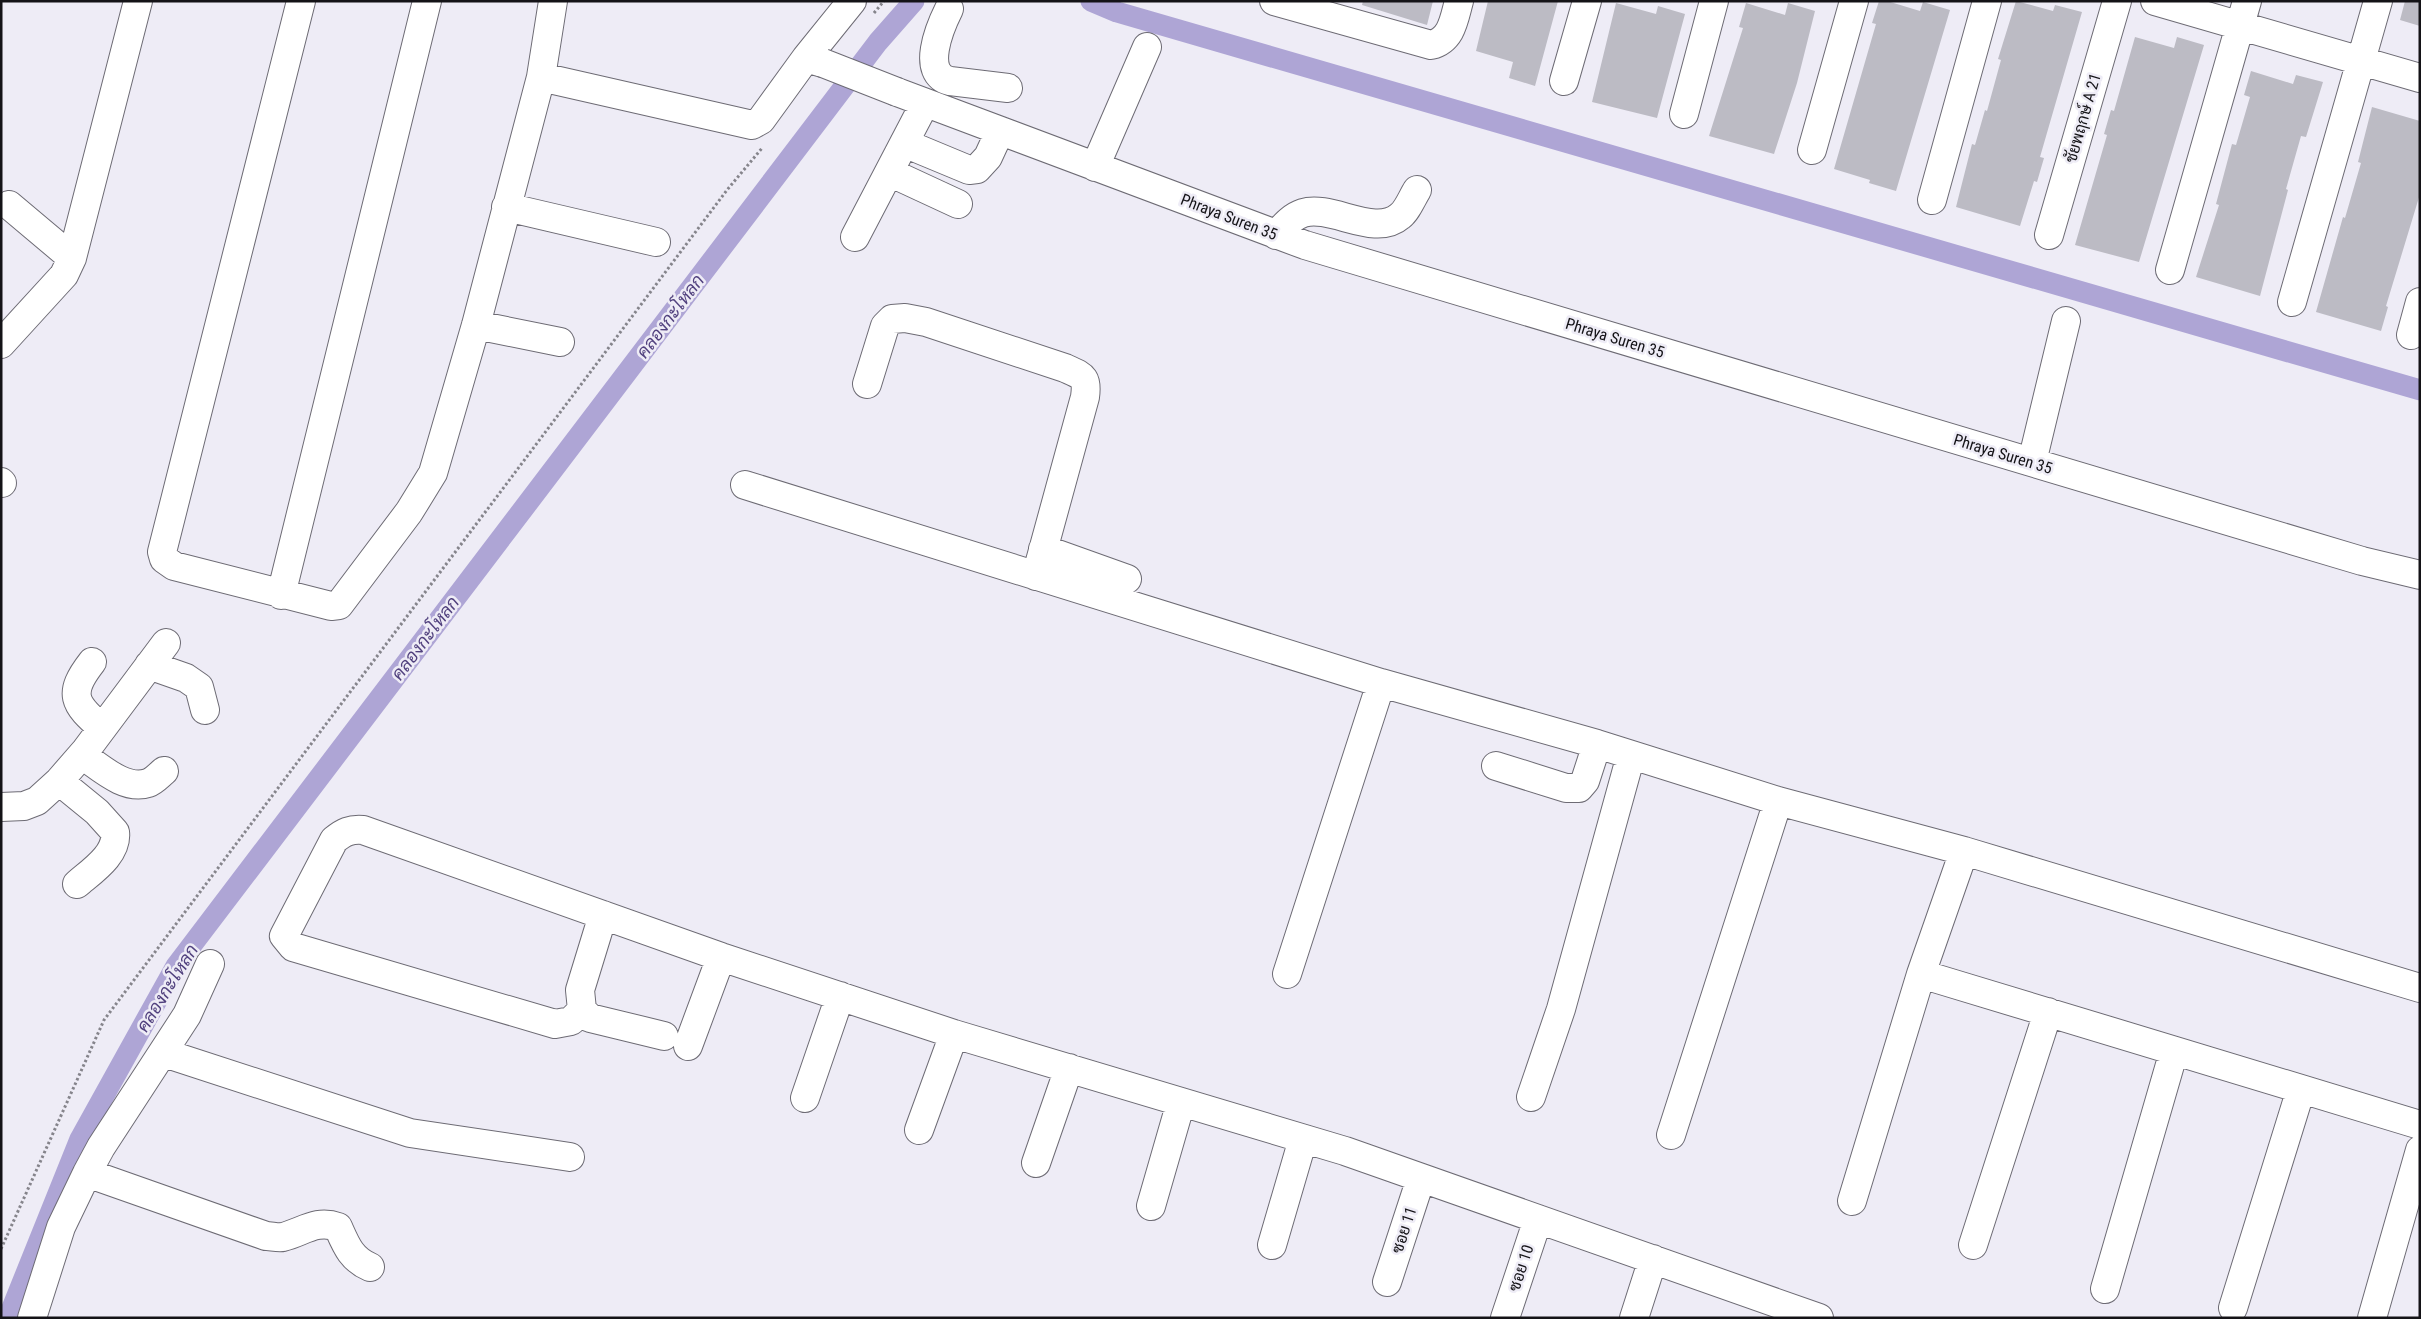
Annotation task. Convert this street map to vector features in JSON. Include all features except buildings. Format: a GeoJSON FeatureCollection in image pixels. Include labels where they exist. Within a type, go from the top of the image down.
{"type":"FeatureCollection","features":[{"type":"Feature","properties":{"kind":"street"},"geometry":{"type":"LineString","coordinates":[[1,344],[64,275],[72,258],[138,1]]}},
{"type":"Feature","properties":{"kind":"street"},"geometry":{"type":"LineString","coordinates":[[300,1],[162,552],[164,559],[174,566],[326,606],[339,605],[409,512],[433,473],[476,325],[541,77],[554,1]]}},
{"type":"Feature","properties":{"kind":"street"},"geometry":{"type":"LineString","coordinates":[[281,595],[427,1]]}},
{"type":"Feature","properties":{"kind":"street"},"geometry":{"type":"LineString","coordinates":[[1274,1],[1333,9],[1431,44],[1437,43],[1449,33],[1459,1]]}},
{"type":"Feature","properties":{"kind":"street"},"geometry":{"type":"LineString","coordinates":[[1564,81],[1587,1]]}},
{"type":"Feature","properties":{"kind":"street"},"geometry":{"type":"LineString","coordinates":[[1684,114],[1714,1]]}},
{"type":"Feature","properties":{"kind":"street"},"geometry":{"type":"LineString","coordinates":[[1812,150],[1854,1]]}},
{"type":"Feature","properties":{"kind":"street"},"geometry":{"type":"LineString","coordinates":[[1932,200],[1987,1]]}},
{"type":"Feature","properties":{"kind":"street","name":"ชัยพฤกษ์ A 21"},"geometry":{"type":"LineString","coordinates":[[2049,235],[2118,1]]}},
{"type":"Feature","properties":{"kind":"street"},"geometry":{"type":"LineString","coordinates":[[2155,1],[2243,13],[2361,61],[2420,78]]}},
{"type":"Feature","properties":{"kind":"street"},"geometry":{"type":"LineString","coordinates":[[2292,302],[2378,1]]}},
{"type":"Feature","properties":{"kind":"street"},"geometry":{"type":"LineString","coordinates":[[541,77],[752,125],[761,120],[862,8]]}},
{"type":"Feature","properties":{"kind":"street"},"geometry":{"type":"LineString","coordinates":[[948,9],[938,29],[934,56],[937,73],[944,79],[1008,88]]}},
{"type":"Feature","properties":{"kind":"street"},"geometry":{"type":"LineString","coordinates":[[2170,270],[2243,13]]}},
{"type":"Feature","properties":{"kind":"street"},"geometry":{"type":"LineString","coordinates":[[1095,167],[1147,47]]}},
{"type":"Feature","properties":{"kind":"street","name":"Phraya Suren 35"},"geometry":{"type":"LineString","coordinates":[[815,60],[1276,235],[2352,558],[2420,575]]}},
{"type":"Feature","properties":{"kind":"street"},"geometry":{"type":"LineString","coordinates":[[855,237],[904,143],[933,106],[950,80]]}},
{"type":"Feature","properties":{"kind":"street"},"geometry":{"type":"LineString","coordinates":[[904,143],[969,170],[977,169],[988,157],[1000,131]]}},
{"type":"Feature","properties":{"kind":"street"},"geometry":{"type":"LineString","coordinates":[[889,172],[958,204]]}},
{"type":"Feature","properties":{"kind":"street"},"geometry":{"type":"LineString","coordinates":[[1276,235],[1288,221],[1302,214],[1314,212],[1375,224],[1389,222],[1401,216],[1417,190]]}},
{"type":"Feature","properties":{"kind":"street"},"geometry":{"type":"LineString","coordinates":[[9,205],[72,258]]}},
{"type":"Feature","properties":{"kind":"street"},"geometry":{"type":"LineString","coordinates":[[506,207],[656,242]]}},
{"type":"Feature","properties":{"kind":"street"},"geometry":{"type":"LineString","coordinates":[[2411,335],[2420,302]]}},
{"type":"Feature","properties":{"kind":"street"},"geometry":{"type":"LineString","coordinates":[[867,384],[885,326],[892,319],[905,318],[926,322],[1065,368],[1082,376],[1087,384],[1085,397],[1036,576]]}},
{"type":"Feature","properties":{"kind":"street"},"geometry":{"type":"LineString","coordinates":[[2032,462],[2066,321]]}},
{"type":"Feature","properties":{"kind":"street"},"geometry":{"type":"LineString","coordinates":[[476,325],[560,342]]}},
{"type":"Feature","properties":{"kind":"street"},"geometry":{"type":"LineString","coordinates":[[745,485],[1381,683],[1597,744],[1778,801],[1964,850],[2420,988]]}},
{"type":"Feature","properties":{"kind":"street"},"geometry":{"type":"LineString","coordinates":[[1043,549],[1127,580]]}},
{"type":"Feature","properties":{"kind":"street"},"geometry":{"type":"LineString","coordinates":[[1,807],[24,806],[37,801],[59,781],[82,755],[166,643]]}},
{"type":"Feature","properties":{"kind":"street"},"geometry":{"type":"LineString","coordinates":[[92,662],[79,684],[76,698],[82,711],[102,728]]}},
{"type":"Feature","properties":{"kind":"street"},"geometry":{"type":"LineString","coordinates":[[149,665],[186,678],[199,687],[205,710]]}},
{"type":"Feature","properties":{"kind":"street"},"geometry":{"type":"LineString","coordinates":[[1287,974],[1381,683]]}},
{"type":"Feature","properties":{"kind":"street"},"geometry":{"type":"LineString","coordinates":[[1496,766],[1566,788],[1579,788],[1585,781],[1597,744]]}},
{"type":"Feature","properties":{"kind":"street"},"geometry":{"type":"LineString","coordinates":[[82,755],[111,775],[133,784],[150,782],[164,771]]}},
{"type":"Feature","properties":{"kind":"street"},"geometry":{"type":"LineString","coordinates":[[1531,1097],[1561,1009],[1631,755]]}},
{"type":"Feature","properties":{"kind":"street"},"geometry":{"type":"LineString","coordinates":[[59,781],[97,812],[115,832],[114,845],[101,863],[77,884]]}},
{"type":"Feature","properties":{"kind":"street"},"geometry":{"type":"LineString","coordinates":[[1671,1135],[1778,801]]}},
{"type":"Feature","properties":{"kind":"street"},"geometry":{"type":"LineString","coordinates":[[582,1010],[571,1021],[555,1024],[293,947],[284,936],[334,840],[344,832],[352,829],[363,830],[721,957],[954,1034],[1304,1138],[1653,1260],[1766,1309],[1819,1318]]}},
{"type":"Feature","properties":{"kind":"street"},"geometry":{"type":"LineString","coordinates":[[1852,1201],[1922,974],[1964,850]]}},
{"type":"Feature","properties":{"kind":"street"},"geometry":{"type":"LineString","coordinates":[[603,915],[580,990],[582,1010],[590,1018],[676,1041],[721,957]]}},
{"type":"Feature","properties":{"kind":"street"},"geometry":{"type":"LineString","coordinates":[[32,1318],[61,1227],[87,1173],[101,1147],[187,1015],[210,964]]}},
{"type":"Feature","properties":{"kind":"street"},"geometry":{"type":"LineString","coordinates":[[1922,974],[2420,1125]]}},
{"type":"Feature","properties":{"kind":"street"},"geometry":{"type":"LineString","coordinates":[[805,1098],[840,996]]}},
{"type":"Feature","properties":{"kind":"street"},"geometry":{"type":"LineString","coordinates":[[1973,1245],[2048,1012]]}},
{"type":"Feature","properties":{"kind":"street"},"geometry":{"type":"LineString","coordinates":[[919,1130],[954,1034]]}},
{"type":"Feature","properties":{"kind":"street"},"geometry":{"type":"LineString","coordinates":[[2105,1289],[2174,1050]]}},
{"type":"Feature","properties":{"kind":"street"},"geometry":{"type":"LineString","coordinates":[[164,1053],[410,1133],[570,1158]]}},
{"type":"Feature","properties":{"kind":"street"},"geometry":{"type":"LineString","coordinates":[[1036,1163],[1069,1068]]}},
{"type":"Feature","properties":{"kind":"street"},"geometry":{"type":"LineString","coordinates":[[2233,1308],[2301,1089]]}},
{"type":"Feature","properties":{"kind":"street"},"geometry":{"type":"LineString","coordinates":[[1151,1206],[1181,1102]]}},
{"type":"Feature","properties":{"kind":"street"},"geometry":{"type":"LineString","coordinates":[[1272,1245],[1304,1138]]}},
{"type":"Feature","properties":{"kind":"street"},"geometry":{"type":"LineString","coordinates":[[2372,1318],[2420,1150]]}},
{"type":"Feature","properties":{"kind":"street"},"geometry":{"type":"LineString","coordinates":[[87,1173],[266,1236],[281,1237],[314,1224],[333,1225],[338,1227],[347,1248],[356,1262],[370,1267]]}},
{"type":"Feature","properties":{"kind":"street","name":"ซอย 11"},"geometry":{"type":"LineString","coordinates":[[1387,1282],[1420,1178]]}},
{"type":"Feature","properties":{"kind":"street","name":"ซอย 10"},"geometry":{"type":"LineString","coordinates":[[1505,1318],[1538,1219]]}},
{"type":"Feature","properties":{"kind":"street"},"geometry":{"type":"LineString","coordinates":[[1634,1318],[1653,1260]]}},
{"type":"Feature","properties":{"kind":"path"},"geometry":{"type":"LineString","coordinates":[[862,8],[884,1]]}},
{"type":"Feature","properties":{"kind":"path"},"geometry":{"type":"LineString","coordinates":[[1,1248],[104,1020],[715,206],[769,139]]}},
{"type":"Feature","properties":{"kind":"waterway","name":"คลองกะโหลก"},"geometry":{"type":"LineString","coordinates":[[8,1318],[80,1139],[176,966],[878,42],[914,1]]}},
{"type":"Feature","properties":{"kind":"waterway"},"geometry":{"type":"LineString","coordinates":[[1091,1],[1117,12],[2420,390]]}}]}
